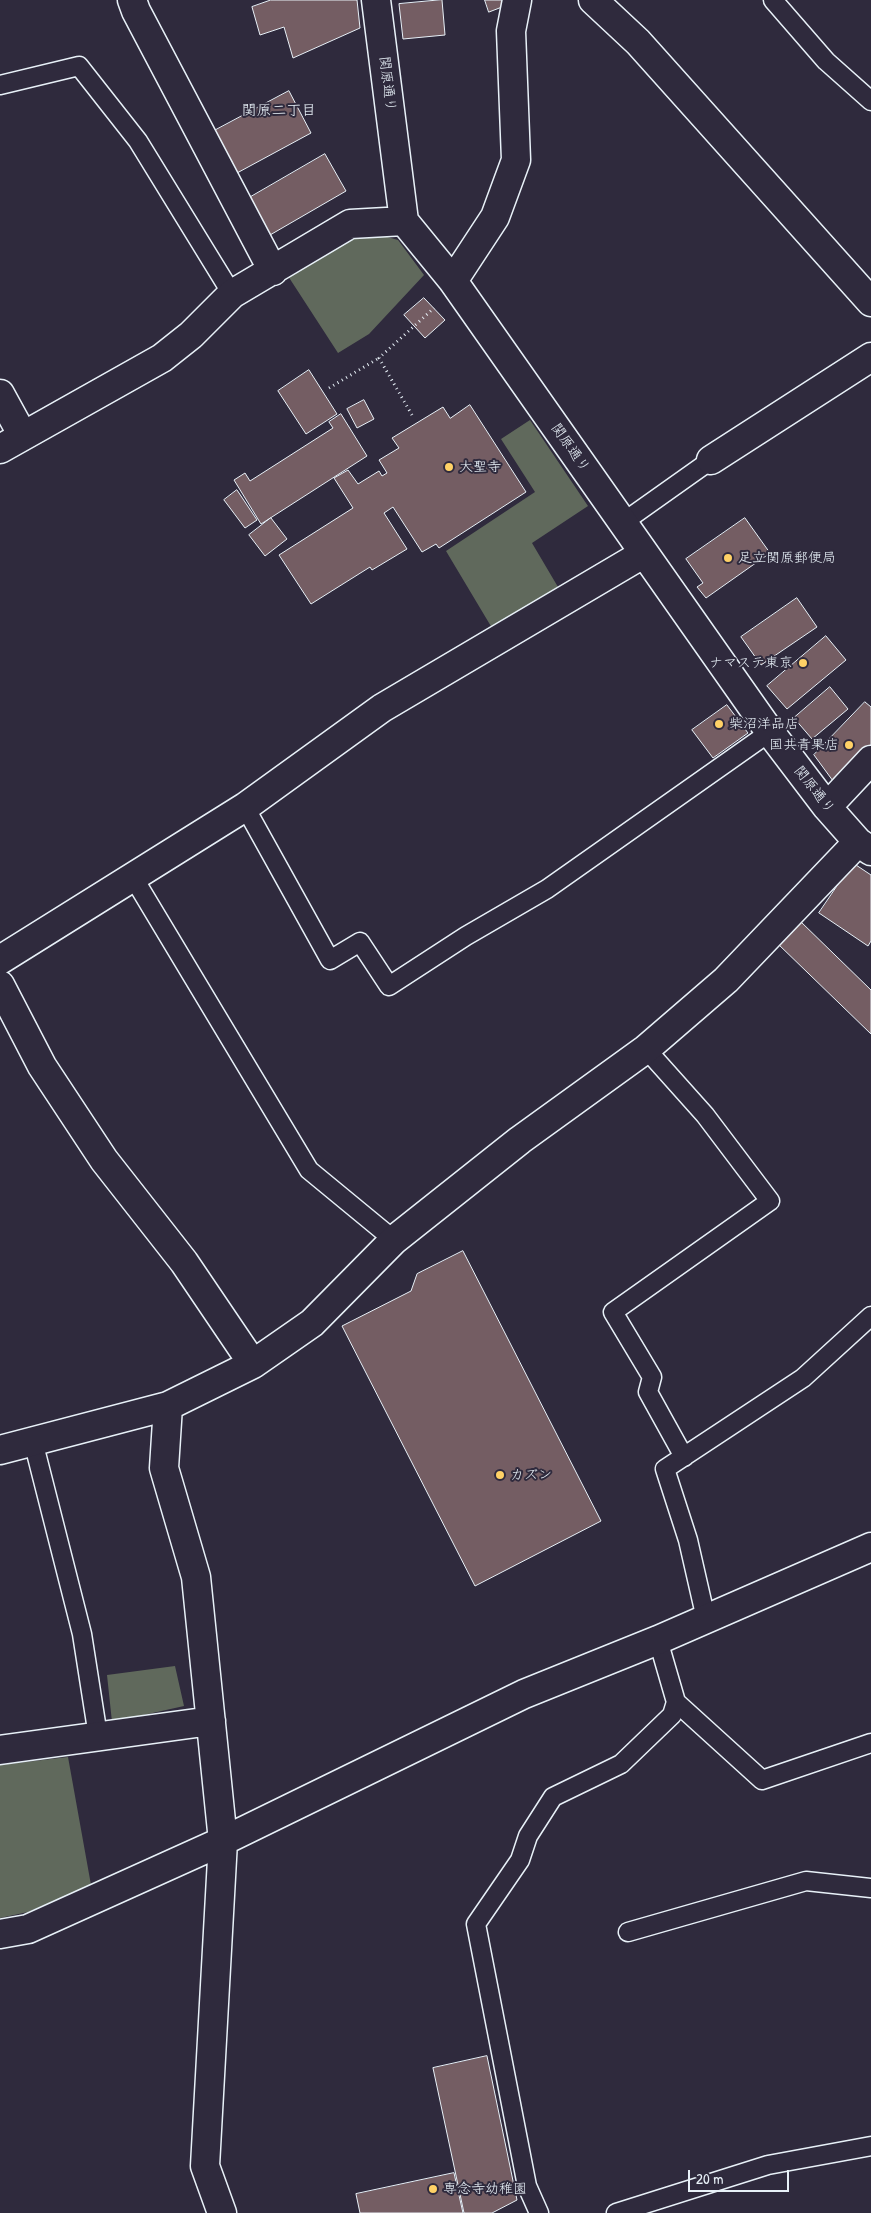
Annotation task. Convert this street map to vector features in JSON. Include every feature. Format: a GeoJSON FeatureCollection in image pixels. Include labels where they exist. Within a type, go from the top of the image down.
{"type":"FeatureCollection","features":[{"type":"Feature","properties":{"kind":"street"},"geometry":{"type":"LineString","coordinates":[[132,0],[136,11],[273,271]]}},
{"type":"Feature","properties":{"kind":"street","name":"関原通り"},"geometry":{"type":"LineString","coordinates":[[376,0],[404,221],[446,292],[644,554],[770,732],[826,807],[864,846]]}},
{"type":"Feature","properties":{"kind":"street"},"geometry":{"type":"LineString","coordinates":[[446,292],[495,218],[516,160],[511,31],[517,0]]}},
{"type":"Feature","properties":{"kind":"street"},"geometry":{"type":"LineString","coordinates":[[593,0],[638,42],[871,302]]}},
{"type":"Feature","properties":{"kind":"street"},"geometry":{"type":"LineString","coordinates":[[0,394],[12,443],[162,358],[191,335],[232,294],[350,224],[370,221],[404,221]]}},
{"type":"Feature","properties":{"kind":"street"},"geometry":{"type":"LineString","coordinates":[[711,460],[871,357]]}},
{"type":"Feature","properties":{"kind":"street"},"geometry":{"type":"LineString","coordinates":[[0,960],[244,807],[382,708],[644,554]]}},
{"type":"Feature","properties":{"kind":"street"},"geometry":{"type":"LineString","coordinates":[[826,807],[871,760]]}},
{"type":"Feature","properties":{"kind":"street"},"geometry":{"type":"LineString","coordinates":[[0,1450],[168,1406],[253,1364],[312,1323],[394,1240],[520,1140],[646,1049],[726,980],[864,846]]}},
{"type":"Feature","properties":{"kind":"street"},"geometry":{"type":"LineString","coordinates":[[0,985],[42,1066],[104,1160],[184,1262],[253,1364]]}},
{"type":"Feature","properties":{"kind":"street"},"geometry":{"type":"LineString","coordinates":[[168,1406],[164,1468],[196,1577],[223,1841],[205,2166],[222,2213]]}},
{"type":"Feature","properties":{"kind":"street"},"geometry":{"type":"LineString","coordinates":[[0,1934],[28,1929],[223,1841],[524,1694],[658,1640],[871,1548]]}},
{"type":"Feature","properties":{"kind":"street"},"geometry":{"type":"LineString","coordinates":[[0,1750],[211,1721]]}},
{"type":"Feature","properties":{"kind":"lane"},"geometry":{"type":"LineString","coordinates":[[773,0],[826,61],[871,101]]}},
{"type":"Feature","properties":{"kind":"lane"},"geometry":{"type":"LineString","coordinates":[[0,85],[79,66],[138,141],[232,294]]}},
{"type":"Feature","properties":{"kind":"lane"},"geometry":{"type":"LineString","coordinates":[[632,516],[711,460]]}},
{"type":"Feature","properties":{"kind":"lane"},"geometry":{"type":"LineString","coordinates":[[244,807],[330,960],[360,942],[389,986],[466,936],[547,889],[770,732]]}},
{"type":"Feature","properties":{"kind":"lane"},"geometry":{"type":"LineString","coordinates":[[133,877],[309,1170],[394,1240]]}},
{"type":"Feature","properties":{"kind":"lane"},"geometry":{"type":"LineString","coordinates":[[646,1049],[705,1115],[770,1201],[613,1312],[652,1377],[648,1392],[684,1457]]}},
{"type":"Feature","properties":{"kind":"lane"},"geometry":{"type":"LineString","coordinates":[[706,1619],[688,1540],[665,1469],[803,1378],[871,1316]]}},
{"type":"Feature","properties":{"kind":"lane"},"geometry":{"type":"LineString","coordinates":[[33,1441],[82,1634],[98,1736]]}},
{"type":"Feature","properties":{"kind":"lane"},"geometry":{"type":"LineString","coordinates":[[658,1640],[676,1702],[762,1780],[871,1743]]}},
{"type":"Feature","properties":{"kind":"lane"},"geometry":{"type":"LineString","coordinates":[[535,2212],[527,2186],[476,1924],[520,1860],[528,1836],[553,1797],[621,1764],[672,1715],[676,1702]]}},
{"type":"Feature","properties":{"kind":"lane"},"geometry":{"type":"LineString","coordinates":[[628,1932],[806,1881],[871,1888]]}},
{"type":"Feature","properties":{"kind":"lane"},"geometry":{"type":"LineString","coordinates":[[616,2213],[768,2165],[871,2146]]}},
{"type":"Feature","properties":{"kind":"path"},"geometry":{"type":"LineString","coordinates":[[329,388],[379,358],[446,292]]}},
{"type":"Feature","properties":{"kind":"path"},"geometry":{"type":"LineString","coordinates":[[379,358],[412,415]]}},
{"type":"Feature","properties":{"kind":"green space"},"geometry":{"type":"Polygon","coordinates":[[[377,234],[398,240],[424,275],[369,334],[338,353],[288,276],[351,239],[377,234]]]}},
{"type":"Feature","properties":{"kind":"green space"},"geometry":{"type":"Polygon","coordinates":[[[530,420],[588,506],[532,543],[558,587],[492,628],[446,551],[535,492],[501,439],[530,420]]]}},
{"type":"Feature","properties":{"kind":"green space"},"geometry":{"type":"Polygon","coordinates":[[[175,1666],[184,1706],[112,1722],[107,1675],[175,1666]]]}},
{"type":"Feature","properties":{"kind":"green space"},"geometry":{"type":"Polygon","coordinates":[[[68,1757],[91,1885],[28,1912],[0,1918],[0,1765],[68,1757]]]}},
{"type":"Feature","properties":{"kind":"building"},"geometry":{"type":"Polygon","coordinates":[[[271,0],[357,0],[360,28],[293,58],[284,27],[260,35],[252,7],[271,0]]]}},
{"type":"Feature","properties":{"kind":"building"},"geometry":{"type":"Polygon","coordinates":[[[442,0],[445,35],[403,39],[399,4],[442,0]]]}},
{"type":"Feature","properties":{"kind":"building"},"geometry":{"type":"Polygon","coordinates":[[[485,0],[504,0],[502,7],[489,12],[485,0]]]}},
{"type":"Feature","properties":{"kind":"building"},"geometry":{"type":"Polygon","coordinates":[[[289,91],[311,133],[237,173],[214,131],[289,91]]]}},
{"type":"Feature","properties":{"kind":"building"},"geometry":{"type":"Polygon","coordinates":[[[325,154],[346,191],[270,235],[249,198],[325,154]]]}},
{"type":"Feature","properties":{"kind":"building"},"geometry":{"type":"Polygon","coordinates":[[[424,298],[445,320],[425,338],[404,315],[424,298]]]}},
{"type":"Feature","properties":{"kind":"building"},"geometry":{"type":"Polygon","coordinates":[[[309,370],[337,414],[306,434],[278,391],[309,370]]]}},
{"type":"Feature","properties":{"kind":"building"},"geometry":{"type":"Polygon","coordinates":[[[364,400],[374,419],[357,428],[347,409],[364,400]]]}},
{"type":"Feature","properties":{"kind":"building"},"geometry":{"type":"Polygon","coordinates":[[[470,405],[526,492],[439,548],[436,544],[422,552],[393,507],[384,513],[407,549],[372,570],[370,567],[311,604],[279,555],[353,508],[334,478],[348,470],[358,484],[379,471],[382,476],[387,473],[379,460],[399,448],[392,438],[443,407],[450,418],[470,405]]]}},
{"type":"Feature","properties":{"kind":"building"},"geometry":{"type":"Polygon","coordinates":[[[341,414],[367,456],[261,524],[234,480],[245,473],[250,481],[333,428],[329,422],[341,414]]]}},
{"type":"Feature","properties":{"kind":"building"},"geometry":{"type":"Polygon","coordinates":[[[237,490],[257,520],[245,528],[224,500],[237,490]]]}},
{"type":"Feature","properties":{"kind":"building"},"geometry":{"type":"Polygon","coordinates":[[[271,518],[287,539],[265,556],[249,535],[271,518]]]}},
{"type":"Feature","properties":{"kind":"building"},"geometry":{"type":"Polygon","coordinates":[[[745,518],[770,553],[706,598],[697,587],[703,583],[686,559],[745,518]]]}},
{"type":"Feature","properties":{"kind":"building"},"geometry":{"type":"Polygon","coordinates":[[[797,598],[817,627],[761,665],[741,637],[797,598]]]}},
{"type":"Feature","properties":{"kind":"building"},"geometry":{"type":"Polygon","coordinates":[[[826,636],[846,660],[787,709],[767,686],[826,636]]]}},
{"type":"Feature","properties":{"kind":"building"},"geometry":{"type":"Polygon","coordinates":[[[830,687],[848,709],[812,739],[794,718],[830,687]]]}},
{"type":"Feature","properties":{"kind":"building"},"geometry":{"type":"Polygon","coordinates":[[[865,702],[871,707],[871,745],[838,782],[833,781],[814,755],[865,702]]]}},
{"type":"Feature","properties":{"kind":"building"},"geometry":{"type":"Polygon","coordinates":[[[727,705],[748,733],[713,758],[692,730],[727,705]]]}},
{"type":"Feature","properties":{"kind":"building"},"geometry":{"type":"Polygon","coordinates":[[[853,863],[871,875],[871,941],[868,946],[819,913],[853,863]]]}},
{"type":"Feature","properties":{"kind":"building"},"geometry":{"type":"Polygon","coordinates":[[[799,920],[871,990],[871,1034],[777,943],[799,920]]]}},
{"type":"Feature","properties":{"kind":"building"},"geometry":{"type":"Polygon","coordinates":[[[463,1251],[601,1521],[475,1586],[342,1326],[411,1291],[417,1274],[463,1251]]]}},
{"type":"Feature","properties":{"kind":"building"},"geometry":{"type":"Polygon","coordinates":[[[487,2056],[517,2200],[492,2213],[464,2213],[433,2068],[487,2056]]]}},
{"type":"Feature","properties":{"kind":"building"},"geometry":{"type":"Polygon","coordinates":[[[454,2173],[463,2213],[360,2213],[356,2194],[454,2173]]]}},
{"type":"Feature","properties":{"kind":"place","name":"大聖寺"},"geometry":{"type":"Point","coordinates":[449,467]}},
{"type":"Feature","properties":{"kind":"place","name":"足立関原郵便局"},"geometry":{"type":"Point","coordinates":[728,558]}},
{"type":"Feature","properties":{"kind":"place","name":"ナマステ東京"},"geometry":{"type":"Point","coordinates":[803,663]}},
{"type":"Feature","properties":{"kind":"place","name":"柴沼洋品店"},"geometry":{"type":"Point","coordinates":[719,724]}},
{"type":"Feature","properties":{"kind":"place","name":"国共青果店"},"geometry":{"type":"Point","coordinates":[849,745]}},
{"type":"Feature","properties":{"kind":"place","name":"カズン"},"geometry":{"type":"Point","coordinates":[500,1475]}},
{"type":"Feature","properties":{"kind":"place","name":"専念寺幼稚園"},"geometry":{"type":"Point","coordinates":[433,2189]}},
{"type":"Feature","properties":{"kind":"district","name":"関原二丁目"},"geometry":{"type":"Point","coordinates":[279,111]}}]}
